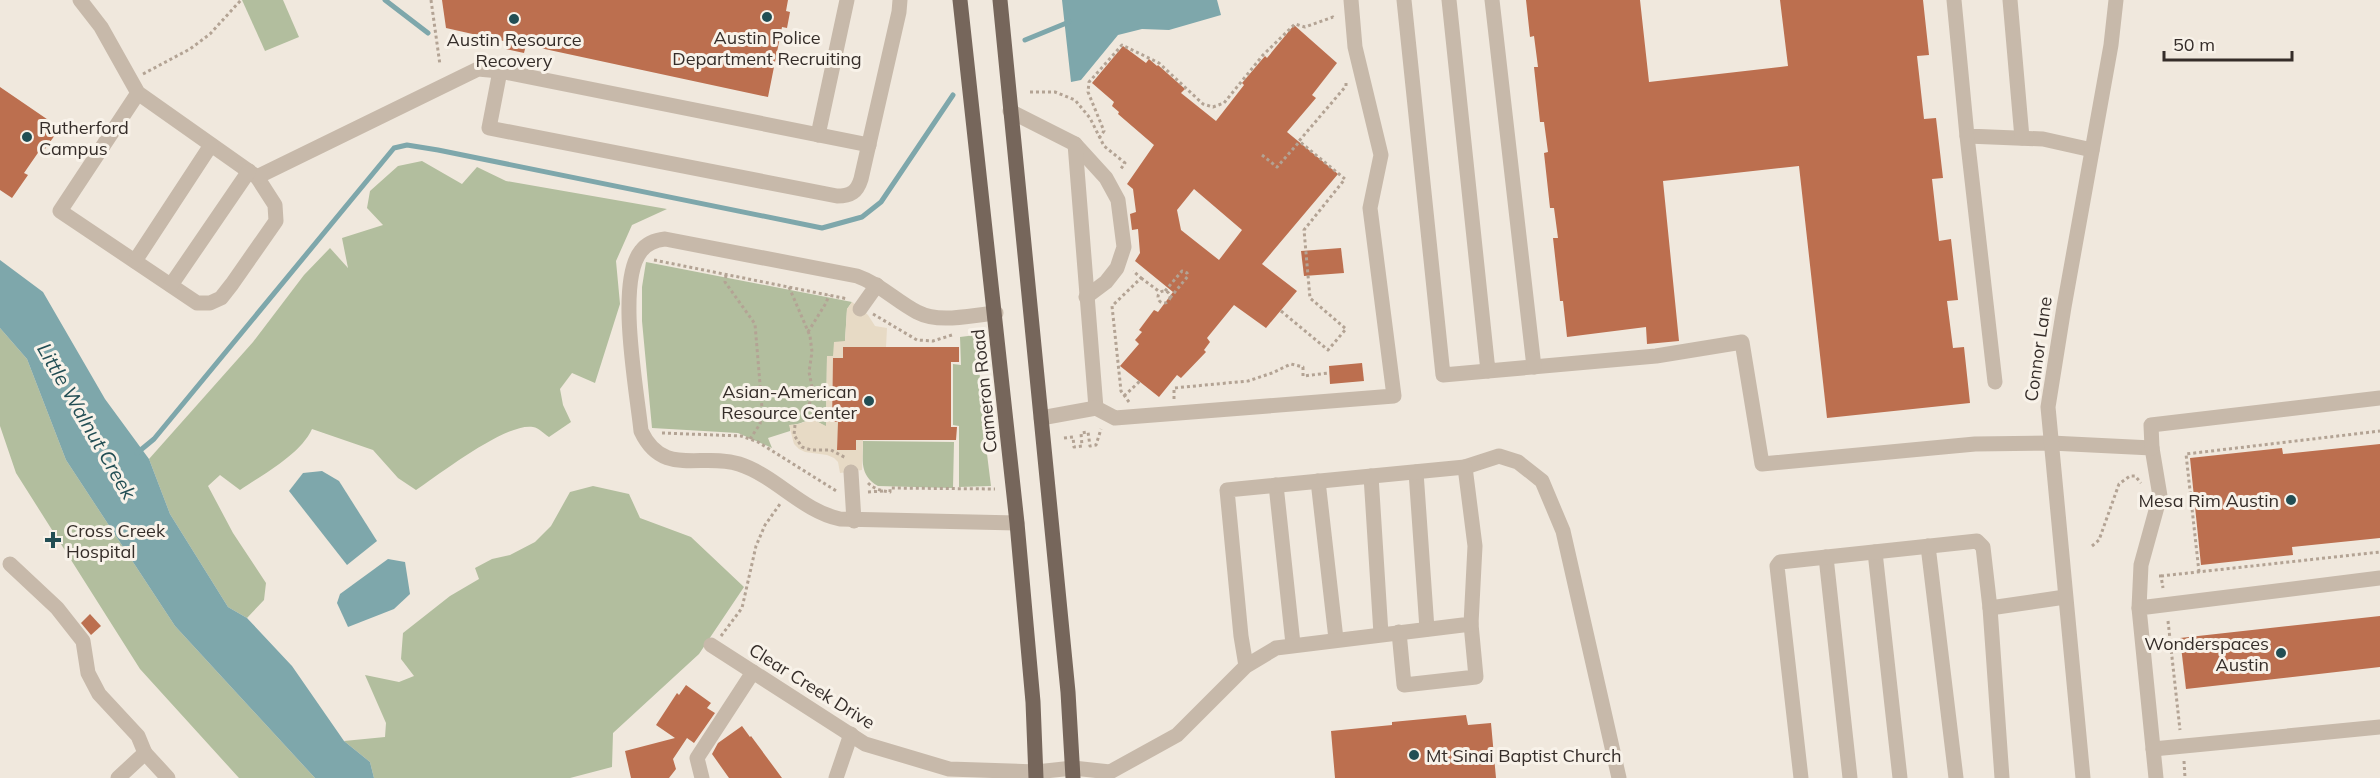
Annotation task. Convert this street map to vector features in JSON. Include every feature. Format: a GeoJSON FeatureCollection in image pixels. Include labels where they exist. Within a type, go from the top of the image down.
{"type":"FeatureCollection","features":[{"type":"Feature","properties":{"kind":"main road","name":"Cameron Road"},"geometry":{"type":"LineString","coordinates":[[960,0],[996,313],[1017,523],[1033,702],[1036,775]]}},
{"type":"Feature","properties":{"kind":"main road"},"geometry":{"type":"LineString","coordinates":[[999,0],[1068,692],[1073,773]]}},
{"type":"Feature","properties":{"kind":"street"},"geometry":{"type":"LineString","coordinates":[[80,0],[101,27],[138,93],[253,174],[275,205],[276,221],[232,284],[220,298],[210,303],[197,303],[60,211],[138,93]]}},
{"type":"Feature","properties":{"kind":"street"},"geometry":{"type":"LineString","coordinates":[[818,135],[847,0]]}},
{"type":"Feature","properties":{"kind":"street"},"geometry":{"type":"LineString","coordinates":[[501,71],[489,128],[837,196],[848,196],[858,189],[900,0]]}},
{"type":"Feature","properties":{"kind":"street"},"geometry":{"type":"LineString","coordinates":[[1041,418],[1096,408],[1115,418],[1394,396],[1370,208],[1381,155],[1355,47],[1351,0]]}},
{"type":"Feature","properties":{"kind":"street"},"geometry":{"type":"LineString","coordinates":[[1404,0],[1443,375],[1656,356],[1742,342],[1762,464],[1975,444],[2051,443],[2152,448]]}},
{"type":"Feature","properties":{"kind":"street"},"geometry":{"type":"LineString","coordinates":[[1449,0],[1488,371]]}},
{"type":"Feature","properties":{"kind":"street"},"geometry":{"type":"LineString","coordinates":[[1492,0],[1534,367]]}},
{"type":"Feature","properties":{"kind":"street"},"geometry":{"type":"LineString","coordinates":[[1954,0],[1995,382]]}},
{"type":"Feature","properties":{"kind":"street"},"geometry":{"type":"LineString","coordinates":[[2010,0],[2022,138]]}},
{"type":"Feature","properties":{"kind":"street","name":"Connor Lane"},"geometry":{"type":"LineString","coordinates":[[2083,778],[2048,407],[2111,45],[2116,0]]}},
{"type":"Feature","properties":{"kind":"street"},"geometry":{"type":"LineString","coordinates":[[171,285],[253,174],[478,69],[501,71],[869,145]]}},
{"type":"Feature","properties":{"kind":"street"},"geometry":{"type":"LineString","coordinates":[[1010,111],[1075,144],[1113,188],[1118,200],[1124,247],[1117,268],[1112,275],[1086,297]]}},
{"type":"Feature","properties":{"kind":"street"},"geometry":{"type":"LineString","coordinates":[[1967,136],[2043,139],[2092,150]]}},
{"type":"Feature","properties":{"kind":"street"},"geometry":{"type":"LineString","coordinates":[[1075,144],[1096,408]]}},
{"type":"Feature","properties":{"kind":"street"},"geometry":{"type":"LineString","coordinates":[[135,261],[211,145]]}},
{"type":"Feature","properties":{"kind":"street"},"geometry":{"type":"LineString","coordinates":[[996,313],[933,318],[916,312],[877,285],[844,272],[665,239],[648,244],[637,257],[629,308],[641,431],[652,448],[668,459],[737,463],[828,517],[854,521],[1017,523]]}},
{"type":"Feature","properties":{"kind":"street"},"geometry":{"type":"LineString","coordinates":[[861,307],[877,285]]}},
{"type":"Feature","properties":{"kind":"street"},"geometry":{"type":"LineString","coordinates":[[2156,778],[2139,608],[2141,565],[2160,496],[2152,448],[2151,425],[2380,398]]}},
{"type":"Feature","properties":{"kind":"street"},"geometry":{"type":"LineString","coordinates":[[1246,666],[1240,636],[1227,490],[1465,467],[1499,456],[1518,462],[1542,481],[1563,531],[1619,778]]}},
{"type":"Feature","properties":{"kind":"street"},"geometry":{"type":"LineString","coordinates":[[1399,632],[1404,686],[1476,677],[1471,624],[1475,546],[1465,467]]}},
{"type":"Feature","properties":{"kind":"street"},"geometry":{"type":"LineString","coordinates":[[854,521],[856,471]]}},
{"type":"Feature","properties":{"kind":"street"},"geometry":{"type":"LineString","coordinates":[[1416,472],[1427,629]]}},
{"type":"Feature","properties":{"kind":"street"},"geometry":{"type":"LineString","coordinates":[[1371,476],[1381,634]]}},
{"type":"Feature","properties":{"kind":"street"},"geometry":{"type":"LineString","coordinates":[[1318,481],[1336,639]]}},
{"type":"Feature","properties":{"kind":"street"},"geometry":{"type":"LineString","coordinates":[[1276,485],[1293,644]]}},
{"type":"Feature","properties":{"kind":"street"},"geometry":{"type":"LineString","coordinates":[[1801,778],[1778,566],[1780,562],[1977,541],[1981,544],[1990,608],[2002,778]]}},
{"type":"Feature","properties":{"kind":"street"},"geometry":{"type":"LineString","coordinates":[[1928,546],[1956,778]]}},
{"type":"Feature","properties":{"kind":"street"},"geometry":{"type":"LineString","coordinates":[[1875,552],[1900,778]]}},
{"type":"Feature","properties":{"kind":"street"},"geometry":{"type":"LineString","coordinates":[[1826,557],[1850,778]]}},
{"type":"Feature","properties":{"kind":"street"},"geometry":{"type":"LineString","coordinates":[[10,564],[57,608],[83,640],[88,673],[99,694],[138,736],[145,753],[168,778]]}},
{"type":"Feature","properties":{"kind":"street"},"geometry":{"type":"LineString","coordinates":[[2139,608],[2380,578]]}},
{"type":"Feature","properties":{"kind":"street"},"geometry":{"type":"LineString","coordinates":[[1990,608],[2065,597]]}},
{"type":"Feature","properties":{"kind":"street"},"geometry":{"type":"LineString","coordinates":[[1112,775],[1178,735],[1246,666],[1276,648],[1293,644],[1471,624]]}},
{"type":"Feature","properties":{"kind":"street","name":"Clear Creek Drive"},"geometry":{"type":"LineString","coordinates":[[712,645],[865,744],[949,769],[1036,775],[1073,773],[1112,775]]}},
{"type":"Feature","properties":{"kind":"street"},"geometry":{"type":"LineString","coordinates":[[702,778],[697,758],[753,672]]}},
{"type":"Feature","properties":{"kind":"street"},"geometry":{"type":"LineString","coordinates":[[2153,749],[2380,727]]}},
{"type":"Feature","properties":{"kind":"street"},"geometry":{"type":"LineString","coordinates":[[836,778],[851,734]]}},
{"type":"Feature","properties":{"kind":"street"},"geometry":{"type":"LineString","coordinates":[[118,778],[145,753]]}},
{"type":"Feature","properties":{"kind":"path"},"geometry":{"type":"LineString","coordinates":[[143,74],[190,49],[210,34],[241,0]]}},
{"type":"Feature","properties":{"kind":"path"},"geometry":{"type":"LineString","coordinates":[[431,0],[441,65]]}},
{"type":"Feature","properties":{"kind":"path"},"geometry":{"type":"LineString","coordinates":[[1099,138],[1104,131],[1088,92],[1089,82],[1122,45],[1159,63],[1203,104],[1213,107],[1224,103],[1263,55],[1295,24],[1305,27],[1333,17],[1336,20]]}},
{"type":"Feature","properties":{"kind":"path"},"geometry":{"type":"LineString","coordinates":[[1262,155],[1277,167],[1346,86],[1345,75]]}},
{"type":"Feature","properties":{"kind":"path"},"geometry":{"type":"LineString","coordinates":[[1030,92],[1054,92],[1075,100],[1090,118],[1099,138],[1108,150],[1125,163],[1116,175]]}},
{"type":"Feature","properties":{"kind":"path"},"geometry":{"type":"LineString","coordinates":[[1281,311],[1328,350],[1346,329],[1310,298],[1304,230],[1345,179],[1299,142]]}},
{"type":"Feature","properties":{"kind":"path"},"geometry":{"type":"LineString","coordinates":[[637,257],[854,300],[889,325],[920,340],[933,341],[961,334]]}},
{"type":"Feature","properties":{"kind":"path"},"geometry":{"type":"LineString","coordinates":[[1129,267],[1141,278],[1169,294],[1170,298]]}},
{"type":"Feature","properties":{"kind":"path"},"geometry":{"type":"LineString","coordinates":[[1182,270],[1187,273],[1188,276],[1166,303],[1160,302],[1158,297],[1163,291],[1182,270]]}},
{"type":"Feature","properties":{"kind":"path"},"geometry":{"type":"LineString","coordinates":[[726,274],[725,282],[755,324],[762,408],[760,424],[750,440]]}},
{"type":"Feature","properties":{"kind":"path"},"geometry":{"type":"LineString","coordinates":[[1133,405],[1121,391],[1112,306],[1141,278]]}},
{"type":"Feature","properties":{"kind":"path"},"geometry":{"type":"LineString","coordinates":[[762,408],[787,419],[797,417],[809,405],[813,392],[809,372],[812,352],[808,332],[789,287]]}},
{"type":"Feature","properties":{"kind":"path"},"geometry":{"type":"LineString","coordinates":[[808,332],[829,295]]}},
{"type":"Feature","properties":{"kind":"path"},"geometry":{"type":"LineString","coordinates":[[920,340],[921,334]]}},
{"type":"Feature","properties":{"kind":"path"},"geometry":{"type":"LineString","coordinates":[[1164,402],[1174,401],[1174,388],[1248,381],[1291,364],[1303,367],[1303,376],[1329,373]]}},
{"type":"Feature","properties":{"kind":"path"},"geometry":{"type":"LineString","coordinates":[[1119,405],[1124,396],[1140,381]]}},
{"type":"Feature","properties":{"kind":"path"},"geometry":{"type":"LineString","coordinates":[[1064,438],[1073,437],[1074,447],[1082,446],[1081,433],[1088,432],[1090,446],[1096,445],[1102,424]]}},
{"type":"Feature","properties":{"kind":"path"},"geometry":{"type":"LineString","coordinates":[[795,425],[794,435],[802,447],[806,450],[831,450],[870,485],[883,491],[890,492],[890,488],[995,489]]}},
{"type":"Feature","properties":{"kind":"path"},"geometry":{"type":"LineString","coordinates":[[2199,572],[2186,454],[2380,431]]}},
{"type":"Feature","properties":{"kind":"path"},"geometry":{"type":"LineString","coordinates":[[2092,546],[2099,540],[2119,484],[2125,477],[2135,476],[2144,489]]}},
{"type":"Feature","properties":{"kind":"path"},"geometry":{"type":"LineString","coordinates":[[712,645],[742,608],[756,546],[765,525],[782,501]]}},
{"type":"Feature","properties":{"kind":"path"},"geometry":{"type":"LineString","coordinates":[[2152,577],[2380,552]]}},
{"type":"Feature","properties":{"kind":"path"},"geometry":{"type":"LineString","coordinates":[[2161,576],[2163,590]]}},
{"type":"Feature","properties":{"kind":"path"},"geometry":{"type":"LineString","coordinates":[[2168,616],[2181,734]]}},
{"type":"Feature","properties":{"kind":"path"},"geometry":{"type":"LineString","coordinates":[[2184,761],[2186,778]]}},
{"type":"Feature","properties":{"kind":"green space"},"geometry":{"type":"Polygon","coordinates":[[[242,0],[283,0],[299,37],[265,51],[242,0]]]}},
{"type":"Feature","properties":{"kind":"green space"},"geometry":{"type":"Polygon","coordinates":[[[422,161],[462,184],[477,167],[506,181],[667,209],[632,225],[616,261],[620,304],[595,383],[572,373],[560,389],[563,405],[571,422],[549,437],[533,427],[507,432],[416,490],[398,478],[373,450],[312,429],[307,438],[290,455],[240,490],[220,475],[208,486],[233,533],[266,583],[264,600],[247,618],[228,607],[170,514],[149,459],[253,342],[304,275],[330,248],[348,268],[342,238],[383,225],[367,208],[370,191],[398,166],[422,161]]]}},
{"type":"Feature","properties":{"kind":"green space"},"geometry":{"type":"Polygon","coordinates":[[[646,262],[852,302],[847,309],[845,341],[833,356],[827,356],[826,427],[811,420],[790,425],[790,431],[768,438],[772,448],[738,433],[652,428],[642,321],[642,287],[646,262]]]}},
{"type":"Feature","properties":{"kind":"green space"},"geometry":{"type":"Polygon","coordinates":[[[0,328],[27,359],[66,460],[175,626],[315,778],[239,778],[140,669],[16,473],[0,426],[0,328]]]}},
{"type":"Feature","properties":{"kind":"green space"},"geometry":{"type":"Polygon","coordinates":[[[976,335],[984,422],[989,435],[986,446],[991,486],[959,487],[959,426],[953,425],[953,364],[961,365],[960,337],[976,335]]]}},
{"type":"Feature","properties":{"kind":"green space"},"geometry":{"type":"Polygon","coordinates":[[[863,441],[954,442],[953,488],[878,486],[868,477],[863,466],[863,441]]]}},
{"type":"Feature","properties":{"kind":"green space"},"geometry":{"type":"Polygon","coordinates":[[[593,486],[629,494],[640,518],[691,537],[744,587],[699,654],[613,733],[612,767],[570,778],[374,778],[370,762],[344,741],[385,737],[386,723],[365,675],[399,682],[414,676],[401,659],[403,633],[450,596],[479,579],[475,568],[492,559],[510,555],[535,542],[551,526],[570,492],[593,486]]]}},
{"type":"Feature","properties":{"kind":"shaded area"},"geometry":{"type":"Polygon","coordinates":[[[852,302],[868,315],[875,326],[887,328],[886,347],[843,347],[843,358],[833,358],[832,422],[844,422],[838,433],[837,450],[856,450],[856,440],[863,440],[862,470],[840,473],[838,462],[834,458],[799,449],[794,444],[789,425],[812,419],[826,426],[827,356],[833,356],[834,342],[845,341],[847,309],[852,302]]]}},
{"type":"Feature","properties":{"kind":"water"},"geometry":{"type":"Polygon","coordinates":[[[1062,0],[1217,0],[1221,15],[1169,30],[1142,29],[1118,35],[1081,80],[1071,82],[1062,0]]]}},
{"type":"Feature","properties":{"kind":"water","name":"Little Walnut Creek"},"geometry":{"type":"Polygon","coordinates":[[[0,260],[43,292],[105,399],[149,459],[170,514],[228,607],[247,618],[292,666],[344,741],[370,762],[374,778],[315,778],[175,626],[66,460],[27,359],[0,328],[0,260]]]}},
{"type":"Feature","properties":{"kind":"water"},"geometry":{"type":"Polygon","coordinates":[[[322,471],[339,481],[377,541],[347,565],[289,491],[303,473],[322,471]]]}},
{"type":"Feature","properties":{"kind":"water"},"geometry":{"type":"Polygon","coordinates":[[[388,559],[405,562],[410,594],[394,609],[348,627],[337,603],[340,594],[388,559]]]}},
{"type":"Feature","properties":{"kind":"building"},"geometry":{"type":"Polygon","coordinates":[[[442,0],[788,0],[786,11],[790,12],[787,28],[782,27],[768,97],[526,45],[524,53],[506,49],[508,42],[446,28],[442,0]]]}},
{"type":"Feature","properties":{"kind":"building"},"geometry":{"type":"Polygon","coordinates":[[[1526,0],[1640,0],[1649,82],[1788,66],[1780,0],[1923,0],[1929,55],[1917,56],[1924,119],[1936,118],[1943,178],[1932,179],[1939,241],[1951,239],[1958,300],[1947,301],[1953,348],[1964,347],[1970,403],[1827,418],[1799,166],[1663,181],[1679,341],[1647,344],[1646,327],[1567,337],[1563,301],[1560,301],[1553,238],[1558,238],[1554,208],[1550,208],[1544,153],[1548,152],[1544,122],[1540,122],[1534,67],[1538,67],[1534,36],[1530,37],[1526,0]]]}},
{"type":"Feature","properties":{"kind":"building"},"geometry":{"type":"Polygon","coordinates":[[[1294,25],[1337,63],[1312,95],[1316,98],[1287,132],[1338,174],[1262,264],[1297,291],[1266,328],[1234,305],[1207,338],[1210,342],[1204,350],[1206,352],[1181,378],[1177,375],[1159,397],[1120,366],[1139,344],[1135,340],[1142,332],[1139,330],[1154,310],[1158,312],[1173,292],[1135,261],[1140,253],[1138,229],[1132,230],[1130,214],[1136,212],[1133,189],[1127,184],[1154,145],[1118,114],[1119,112],[1112,106],[1114,102],[1092,83],[1123,46],[1146,63],[1149,59],[1158,65],[1185,89],[1181,93],[1216,121],[1244,85],[1242,83],[1265,56],[1267,58],[1294,25]],[[1194,189],[1177,210],[1181,230],[1219,260],[1242,230],[1194,189]]]}},
{"type":"Feature","properties":{"kind":"building","name":"Rutherford Campus"},"geometry":{"type":"Polygon","coordinates":[[[0,87],[60,128],[45,149],[42,147],[24,173],[28,175],[12,198],[0,190],[0,87]]]}},
{"type":"Feature","properties":{"kind":"building"},"geometry":{"type":"Polygon","coordinates":[[[1341,248],[1344,273],[1304,276],[1301,251],[1341,248]]]}},
{"type":"Feature","properties":{"kind":"building","name":"Asian-American Resource Center"},"geometry":{"type":"Polygon","coordinates":[[[843,347],[959,347],[959,362],[951,362],[951,427],[957,427],[956,440],[856,440],[856,450],[837,450],[838,422],[832,422],[833,358],[843,358],[843,347]]]}},
{"type":"Feature","properties":{"kind":"building"},"geometry":{"type":"Polygon","coordinates":[[[1362,363],[1364,381],[1330,384],[1329,366],[1362,363]]]}},
{"type":"Feature","properties":{"kind":"building"},"geometry":{"type":"Polygon","coordinates":[[[2380,444],[2380,538],[2292,547],[2293,555],[2201,565],[2190,458],[2282,448],[2283,454],[2380,444]]]}},
{"type":"Feature","properties":{"kind":"building"},"geometry":{"type":"Polygon","coordinates":[[[90,614],[101,626],[91,635],[81,623],[90,614]]]}},
{"type":"Feature","properties":{"kind":"building","name":"Wonderspaces Austin"},"geometry":{"type":"Polygon","coordinates":[[[2380,616],[2380,667],[2186,689],[2180,638],[2380,616]]]}},
{"type":"Feature","properties":{"kind":"building"},"geometry":{"type":"Polygon","coordinates":[[[686,685],[711,703],[707,708],[715,713],[694,743],[687,738],[673,759],[676,769],[669,778],[631,778],[625,751],[675,738],[656,725],[677,693],[679,695],[686,685]]]}},
{"type":"Feature","properties":{"kind":"building","name":"Mt Sinai Baptist Church"},"geometry":{"type":"Polygon","coordinates":[[[1466,715],[1468,725],[1491,723],[1496,778],[1335,778],[1331,731],[1466,715]]]}},
{"type":"Feature","properties":{"kind":"building"},"geometry":{"type":"Polygon","coordinates":[[[742,726],[782,778],[729,778],[712,754],[718,743],[742,726]]]}},
{"type":"Feature","properties":{"kind":"waterway"},"geometry":{"type":"LineString","coordinates":[[385,0],[428,33]]}},
{"type":"Feature","properties":{"kind":"waterway"},"geometry":{"type":"LineString","coordinates":[[1025,40],[1069,22]]}},
{"type":"Feature","properties":{"kind":"waterway"},"geometry":{"type":"LineString","coordinates":[[137,453],[154,439],[394,148],[407,145],[438,150],[822,228],[862,217],[881,202],[953,95]]}},
{"type":"Feature","properties":{"kind":"place","name":"Austin Police Department Recruiting"},"geometry":{"type":"Point","coordinates":[767,17]}},
{"type":"Feature","properties":{"kind":"place","name":"Austin Resource Recovery"},"geometry":{"type":"Point","coordinates":[514,19]}},
{"type":"Feature","properties":{"kind":"place","name":"Rutherford Campus"},"geometry":{"type":"Point","coordinates":[27,137]}},
{"type":"Feature","properties":{"kind":"place","name":"Asian-American Resource Center"},"geometry":{"type":"Point","coordinates":[869,401]}},
{"type":"Feature","properties":{"kind":"place","name":"Mesa Rim Austin"},"geometry":{"type":"Point","coordinates":[2291,500]}},
{"type":"Feature","properties":{"kind":"place","name":"Cross Creek Hospital"},"geometry":{"type":"Point","coordinates":[53,540]}},
{"type":"Feature","properties":{"kind":"place","name":"Wonderspaces Austin"},"geometry":{"type":"Point","coordinates":[2281,653]}},
{"type":"Feature","properties":{"kind":"place","name":"Mt Sinai Baptist Church"},"geometry":{"type":"Point","coordinates":[1414,755]}}]}
